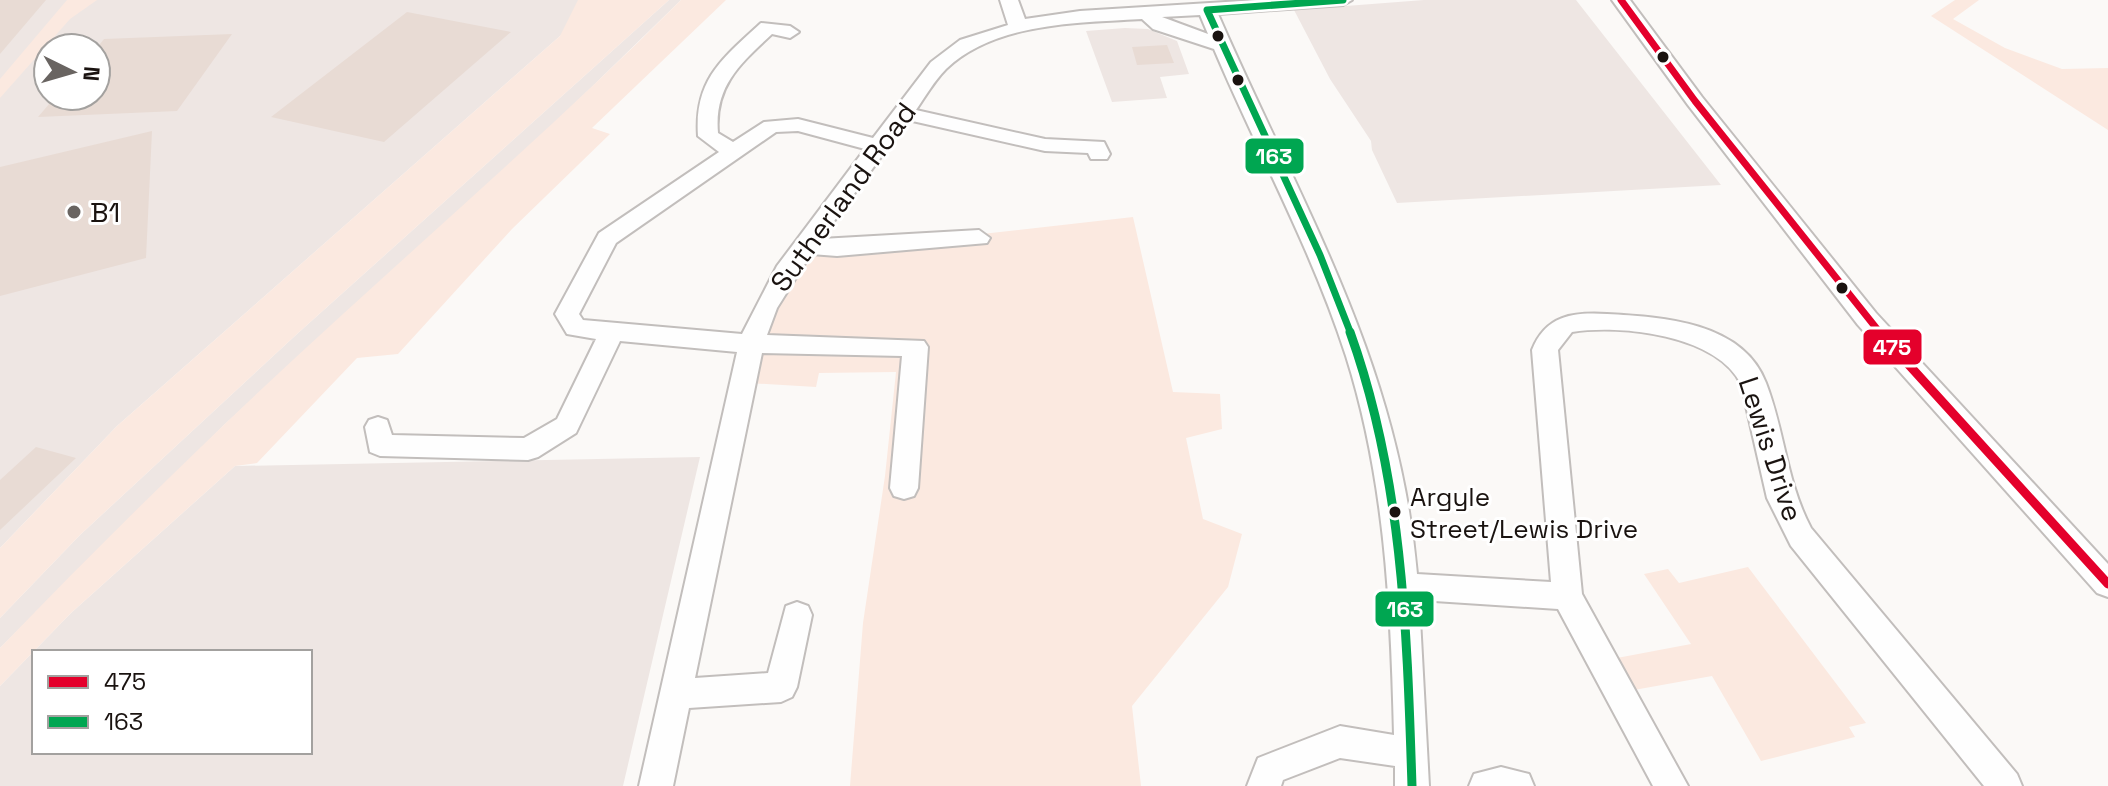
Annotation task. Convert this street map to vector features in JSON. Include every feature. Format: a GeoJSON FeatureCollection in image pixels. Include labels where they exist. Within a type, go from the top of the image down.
{"type":"FeatureCollection","features":[{"type":"Feature","properties":{"kind":"street"},"geometry":{"type":"LineString","coordinates":[[1009,0],[1018,26]]}},
{"type":"Feature","properties":{"kind":"street","name":"Sutherland Road"},"geometry":{"type":"LineString","coordinates":[[656,786],[751,344],[765,308],[803,246],[938,66],[967,44],[1018,26],[1080,17],[1343,0]]}},
{"type":"Feature","properties":{"kind":"street"},"geometry":{"type":"LineString","coordinates":[[1621,0],[1695,101],[1867,319],[2108,584]]}},
{"type":"Feature","properties":{"kind":"street"},"geometry":{"type":"LineString","coordinates":[[1218,6],[1221,45],[1329,279],[1359,355],[1390,483],[1404,586],[1412,770],[1340,742],[1270,769],[1264,786]]}},
{"type":"Feature","properties":{"kind":"street"},"geometry":{"type":"LineString","coordinates":[[1148,14],[1160,25],[1221,45]]}},
{"type":"Feature","properties":{"kind":"street"},"geometry":{"type":"LineString","coordinates":[[731,150],[708,136],[706,123],[713,81],[768,27],[790,32]]}},
{"type":"Feature","properties":{"kind":"street"},"geometry":{"type":"LineString","coordinates":[[903,113],[1045,145],[1097,147],[1099,154]]}},
{"type":"Feature","properties":{"kind":"street"},"geometry":{"type":"LineString","coordinates":[[879,146],[798,125],[771,126],[731,150],[607,238],[567,314],[576,328],[751,344],[915,347],[904,488]]}},
{"type":"Feature","properties":{"kind":"street"},"geometry":{"type":"LineString","coordinates":[[803,246],[837,248],[979,238]]}},
{"type":"Feature","properties":{"kind":"street","name":"Lewis Drive"},"geometry":{"type":"LineString","coordinates":[[1669,785],[1567,596],[1545,350],[1555,331],[1568,324],[1588,321],[1699,336],[1745,355],[1781,498],[1801,537],[2005,786]]}},
{"type":"Feature","properties":{"kind":"street"},"geometry":{"type":"LineString","coordinates":[[378,427],[380,445],[528,449],[567,426],[613,330]]}},
{"type":"Feature","properties":{"kind":"street"},"geometry":{"type":"LineString","coordinates":[[1404,586],[1567,596]]}},
{"type":"Feature","properties":{"kind":"street"},"geometry":{"type":"LineString","coordinates":[[676,694],[781,687],[797,615]]}},
{"type":"Feature","properties":{"kind":"street"},"geometry":{"type":"LineString","coordinates":[[1486,786],[1501,783],[1517,786]]}},
{"type":"Feature","properties":{"kind":"shaded area"},"geometry":{"type":"Polygon","coordinates":[[[0,0],[601,0],[117,426],[0,548],[0,0]]]}},
{"type":"Feature","properties":{"kind":"shaded area"},"geometry":{"type":"Polygon","coordinates":[[[67,0],[97,0],[70,19],[58,32],[40,32],[67,0]]]}},
{"type":"Feature","properties":{"kind":"shaded area"},"geometry":{"type":"Polygon","coordinates":[[[578,0],[669,0],[297,334],[80,535],[0,618],[0,548],[117,426],[560,36],[578,0]]]}},
{"type":"Feature","properties":{"kind":"shaded area"},"geometry":{"type":"Polygon","coordinates":[[[669,0],[681,0],[530,147],[225,424],[0,648],[0,618],[80,535],[297,334],[669,0]]]}},
{"type":"Feature","properties":{"kind":"shaded area"},"geometry":{"type":"Polygon","coordinates":[[[681,0],[726,0],[592,128],[610,134],[512,229],[398,354],[357,358],[257,463],[235,466],[71,613],[0,686],[0,648],[84,562],[255,395],[681,0]]]}},
{"type":"Feature","properties":{"kind":"shaded area"},"geometry":{"type":"Polygon","coordinates":[[[1424,0],[1576,0],[1721,185],[1397,203],[1372,150],[1371,141],[1330,79],[1294,10],[1424,0]]]}},
{"type":"Feature","properties":{"kind":"shaded area"},"geometry":{"type":"Polygon","coordinates":[[[1955,0],[1979,0],[1953,19],[2005,48],[2062,69],[2108,68],[2108,130],[1931,16],[1955,0]]]}},
{"type":"Feature","properties":{"kind":"shaded area"},"geometry":{"type":"Polygon","coordinates":[[[1148,29],[1177,41],[1189,74],[1160,77],[1167,98],[1112,102],[1086,31],[1148,29]]]}},
{"type":"Feature","properties":{"kind":"shaded area"},"geometry":{"type":"Polygon","coordinates":[[[32,41],[32,62],[0,98],[0,79],[32,41]]]}},
{"type":"Feature","properties":{"kind":"shaded area"},"geometry":{"type":"Polygon","coordinates":[[[1133,217],[1173,392],[1220,394],[1222,429],[1186,438],[1203,519],[1242,534],[1228,587],[1132,706],[1141,786],[850,786],[863,623],[885,476],[896,372],[819,373],[816,387],[748,383],[772,310],[812,244],[982,234],[1133,217]]]}},
{"type":"Feature","properties":{"kind":"shaded area"},"geometry":{"type":"Polygon","coordinates":[[[700,457],[623,786],[0,786],[0,686],[32,653],[32,754],[312,754],[312,650],[35,650],[71,613],[235,466],[700,457]]]}},
{"type":"Feature","properties":{"kind":"shaded area"},"geometry":{"type":"Polygon","coordinates":[[[1748,567],[1866,723],[1849,727],[1855,737],[1761,761],[1712,676],[1634,690],[1617,658],[1691,644],[1644,574],[1668,569],[1679,583],[1748,567]]]}},
{"type":"Feature","properties":{"kind":"building"},"geometry":{"type":"Polygon","coordinates":[[[0,0],[46,0],[0,54],[0,0]]]}},
{"type":"Feature","properties":{"kind":"building"},"geometry":{"type":"Polygon","coordinates":[[[407,12],[511,32],[384,142],[271,117],[407,12]]]}},
{"type":"Feature","properties":{"kind":"building"},"geometry":{"type":"Polygon","coordinates":[[[232,34],[177,111],[38,117],[42,112],[112,112],[112,39],[232,34]]]}},
{"type":"Feature","properties":{"kind":"building"},"geometry":{"type":"Polygon","coordinates":[[[1167,45],[1174,63],[1137,65],[1132,47],[1167,45]]]}},
{"type":"Feature","properties":{"kind":"building","name":"B1"},"geometry":{"type":"Polygon","coordinates":[[[152,131],[146,258],[0,296],[0,167],[152,131]]]}},
{"type":"Feature","properties":{"kind":"building"},"geometry":{"type":"Polygon","coordinates":[[[36,447],[76,458],[0,530],[0,480],[36,447]]]}},
{"type":"Feature","properties":{"kind":"transit line","name":"163"},"geometry":{"type":"LineString","coordinates":[[1343,0],[1207,10],[1320,255],[1374,407],[1393,500],[1404,595],[1412,786]]}},
{"type":"Feature","properties":{"kind":"transit line","name":"475"},"geometry":{"type":"LineString","coordinates":[[1621,0],[1695,101],[1867,319],[2108,584]]}},
{"type":"Feature","properties":{"kind":"place","name":"B1"},"geometry":{"type":"Point","coordinates":[74,212]}},
{"type":"Feature","properties":{"kind":"place","name":"Argyle Street/Lewis Drive"},"geometry":{"type":"Point","coordinates":[1395,512]}}]}
